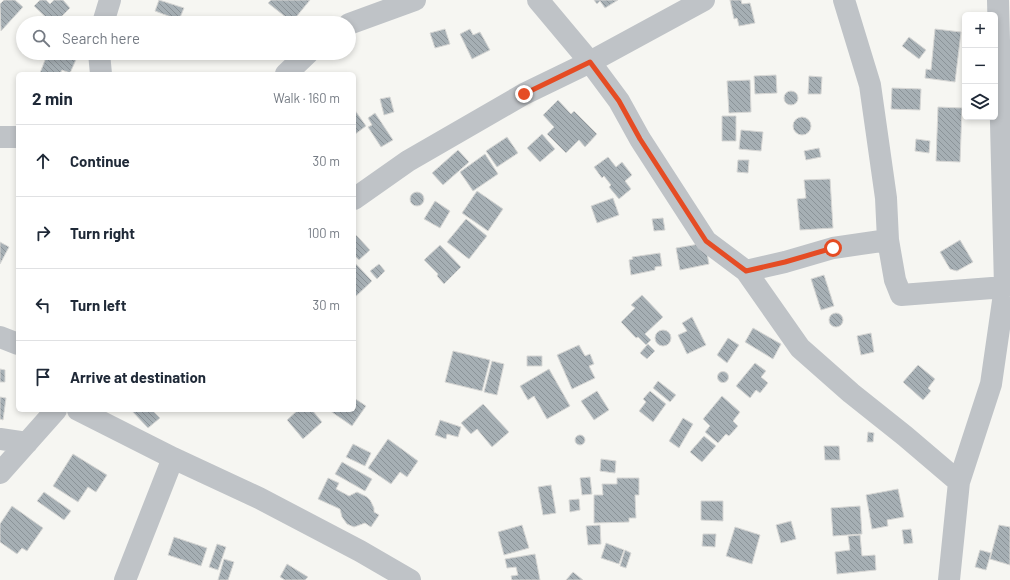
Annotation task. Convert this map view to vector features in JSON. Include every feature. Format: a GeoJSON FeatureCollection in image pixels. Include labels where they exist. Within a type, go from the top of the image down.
{"type":"FeatureCollection","features":[{"type":"Feature","properties":{"kind":"street"},"geometry":{"type":"LineString","coordinates":[[105,16],[110,0]]}},
{"type":"Feature","properties":{"kind":"street"},"geometry":{"type":"LineString","coordinates":[[356,21],[415,0]]}},
{"type":"Feature","properties":{"kind":"street"},"geometry":{"type":"LineString","coordinates":[[538,0],[590,62],[619,101],[640,139],[706,241],[746,271],[800,348],[851,393],[959,482]]}},
{"type":"Feature","properties":{"kind":"street"},"geometry":{"type":"LineString","coordinates":[[356,198],[408,161],[524,94],[590,62],[704,0]]}},
{"type":"Feature","properties":{"kind":"street"},"geometry":{"type":"LineString","coordinates":[[844,0],[870,85],[886,198],[888,240],[895,280],[901,295],[1005,287]]}},
{"type":"Feature","properties":{"kind":"street"},"geometry":{"type":"LineString","coordinates":[[949,580],[959,482],[991,384],[1005,287],[1006,162],[998,0]]}},
{"type":"Feature","properties":{"kind":"street"},"geometry":{"type":"LineString","coordinates":[[100,60],[101,72]]}},
{"type":"Feature","properties":{"kind":"street"},"geometry":{"type":"LineString","coordinates":[[288,72],[301,60]]}},
{"type":"Feature","properties":{"kind":"street"},"geometry":{"type":"LineString","coordinates":[[0,137],[16,137]]}},
{"type":"Feature","properties":{"kind":"street"},"geometry":{"type":"LineString","coordinates":[[746,271],[785,262],[833,248],[888,240]]}},
{"type":"Feature","properties":{"kind":"street"},"geometry":{"type":"LineString","coordinates":[[0,337],[16,343]]}},
{"type":"Feature","properties":{"kind":"street"},"geometry":{"type":"LineString","coordinates":[[0,473],[54,412]]}},
{"type":"Feature","properties":{"kind":"street"},"geometry":{"type":"LineString","coordinates":[[82,412],[265,502],[360,551],[410,580]]}},
{"type":"Feature","properties":{"kind":"street"},"geometry":{"type":"LineString","coordinates":[[0,439],[27,443]]}},
{"type":"Feature","properties":{"kind":"street"},"geometry":{"type":"LineString","coordinates":[[126,580],[173,458]]}},
{"type":"Feature","properties":{"kind":"building"},"geometry":{"type":"Polygon","coordinates":[[[4,0],[15,0],[23,7],[1,31],[0,4],[4,0]]]}},
{"type":"Feature","properties":{"kind":"building"},"geometry":{"type":"Polygon","coordinates":[[[40,0],[46,0],[50,4],[54,0],[63,0],[70,8],[62,16],[45,16],[34,6],[40,0]]]}},
{"type":"Feature","properties":{"kind":"building"},"geometry":{"type":"Polygon","coordinates":[[[159,0],[184,8],[181,16],[168,16],[155,11],[159,0]]]}},
{"type":"Feature","properties":{"kind":"building"},"geometry":{"type":"Polygon","coordinates":[[[271,0],[310,0],[297,16],[284,16],[268,3],[271,0]]]}},
{"type":"Feature","properties":{"kind":"building"},"geometry":{"type":"Polygon","coordinates":[[[594,0],[618,0],[605,8],[600,1],[597,4],[594,0]]]}},
{"type":"Feature","properties":{"kind":"building"},"geometry":{"type":"Polygon","coordinates":[[[730,0],[741,0],[742,4],[750,3],[755,23],[739,26],[737,18],[734,19],[730,0]]]}},
{"type":"Feature","properties":{"kind":"building"},"geometry":{"type":"Polygon","coordinates":[[[445,29],[450,44],[435,48],[430,33],[445,29]]]}},
{"type":"Feature","properties":{"kind":"building"},"geometry":{"type":"Polygon","coordinates":[[[470,29],[473,35],[480,32],[490,50],[472,59],[460,34],[470,29]]]}},
{"type":"Feature","properties":{"kind":"building"},"geometry":{"type":"Polygon","coordinates":[[[935,29],[961,32],[955,82],[925,78],[926,69],[931,70],[935,29]]]}},
{"type":"Feature","properties":{"kind":"building"},"geometry":{"type":"Polygon","coordinates":[[[909,37],[926,50],[919,59],[902,46],[909,37]]]}},
{"type":"Feature","properties":{"kind":"building"},"geometry":{"type":"Polygon","coordinates":[[[45,60],[76,60],[70,72],[62,70],[61,72],[40,72],[45,60]]]}},
{"type":"Feature","properties":{"kind":"building"},"geometry":{"type":"Polygon","coordinates":[[[776,75],[777,93],[755,94],[754,76],[776,75]]]}},
{"type":"Feature","properties":{"kind":"building"},"geometry":{"type":"Polygon","coordinates":[[[809,76],[822,77],[821,94],[808,94],[809,76]]]}},
{"type":"Feature","properties":{"kind":"building"},"geometry":{"type":"Polygon","coordinates":[[[750,80],[751,112],[729,113],[727,81],[750,80]]]}},
{"type":"Feature","properties":{"kind":"building"},"geometry":{"type":"Polygon","coordinates":[[[892,88],[921,89],[920,110],[891,109],[892,88]]]}},
{"type":"Feature","properties":{"kind":"building"},"geometry":{"type":"Polygon","coordinates":[[[791,91],[796,93],[798,98],[796,103],[791,105],[786,103],[784,98],[786,93],[791,91]]]}},
{"type":"Feature","properties":{"kind":"building"},"geometry":{"type":"Polygon","coordinates":[[[390,97],[394,112],[384,115],[380,99],[390,97]]]}},
{"type":"Feature","properties":{"kind":"building"},"geometry":{"type":"Polygon","coordinates":[[[558,100],[571,114],[574,111],[597,134],[585,147],[579,140],[566,153],[547,134],[554,127],[543,115],[558,100]]]}},
{"type":"Feature","properties":{"kind":"building"},"geometry":{"type":"Polygon","coordinates":[[[938,107],[962,108],[960,162],[936,161],[938,107]]]}},
{"type":"Feature","properties":{"kind":"building"},"geometry":{"type":"Polygon","coordinates":[[[356,112],[366,126],[356,134],[356,112]]]}},
{"type":"Feature","properties":{"kind":"building"},"geometry":{"type":"Polygon","coordinates":[[[375,113],[393,140],[381,147],[368,127],[372,125],[368,118],[375,113]]]}},
{"type":"Feature","properties":{"kind":"building"},"geometry":{"type":"Polygon","coordinates":[[[722,116],[736,116],[736,141],[722,141],[722,116]]]}},
{"type":"Feature","properties":{"kind":"building"},"geometry":{"type":"Polygon","coordinates":[[[802,117],[808,120],[811,126],[808,132],[802,135],[796,132],[793,126],[796,120],[802,117]]]}},
{"type":"Feature","properties":{"kind":"building"},"geometry":{"type":"Polygon","coordinates":[[[741,130],[763,132],[761,151],[739,149],[741,130]]]}},
{"type":"Feature","properties":{"kind":"building"},"geometry":{"type":"Polygon","coordinates":[[[542,134],[555,149],[540,162],[527,148],[542,134]]]}},
{"type":"Feature","properties":{"kind":"building"},"geometry":{"type":"Polygon","coordinates":[[[507,137],[518,153],[497,167],[486,151],[507,137]]]}},
{"type":"Feature","properties":{"kind":"building"},"geometry":{"type":"Polygon","coordinates":[[[916,139],[930,141],[929,153],[915,151],[916,139]]]}},
{"type":"Feature","properties":{"kind":"building"},"geometry":{"type":"Polygon","coordinates":[[[819,148],[821,157],[806,160],[804,151],[819,148]]]}},
{"type":"Feature","properties":{"kind":"building"},"geometry":{"type":"Polygon","coordinates":[[[458,150],[469,162],[443,185],[432,173],[458,150]]]}},
{"type":"Feature","properties":{"kind":"building"},"geometry":{"type":"Polygon","coordinates":[[[485,154],[498,174],[473,191],[460,172],[485,154]]]}},
{"type":"Feature","properties":{"kind":"building"},"geometry":{"type":"Polygon","coordinates":[[[608,157],[616,167],[622,162],[632,175],[625,181],[631,189],[619,199],[609,187],[611,185],[604,176],[602,178],[594,167],[608,157]]]}},
{"type":"Feature","properties":{"kind":"building"},"geometry":{"type":"Polygon","coordinates":[[[738,160],[749,160],[748,173],[737,172],[738,160]]]}},
{"type":"Feature","properties":{"kind":"building"},"geometry":{"type":"Polygon","coordinates":[[[830,179],[833,228],[800,230],[797,199],[806,198],[804,180],[830,179]]]}},
{"type":"Feature","properties":{"kind":"building"},"geometry":{"type":"Polygon","coordinates":[[[477,191],[503,209],[488,231],[462,213],[477,191]]]}},
{"type":"Feature","properties":{"kind":"building"},"geometry":{"type":"Polygon","coordinates":[[[417,192],[422,194],[424,199],[422,204],[417,206],[412,204],[410,199],[412,194],[417,192]]]}},
{"type":"Feature","properties":{"kind":"building"},"geometry":{"type":"Polygon","coordinates":[[[613,198],[619,215],[597,223],[591,206],[613,198]]]}},
{"type":"Feature","properties":{"kind":"building"},"geometry":{"type":"Polygon","coordinates":[[[435,201],[450,211],[440,228],[424,219],[435,201]]]}},
{"type":"Feature","properties":{"kind":"building"},"geometry":{"type":"Polygon","coordinates":[[[663,218],[665,230],[654,231],[652,219],[663,218]]]}},
{"type":"Feature","properties":{"kind":"building"},"geometry":{"type":"Polygon","coordinates":[[[466,219],[487,236],[469,259],[447,242],[466,219]]]}},
{"type":"Feature","properties":{"kind":"building"},"geometry":{"type":"Polygon","coordinates":[[[356,235],[370,250],[359,260],[356,257],[356,235]]]}},
{"type":"Feature","properties":{"kind":"building"},"geometry":{"type":"Polygon","coordinates":[[[960,240],[973,262],[957,271],[950,269],[940,252],[960,240]]]}},
{"type":"Feature","properties":{"kind":"building"},"geometry":{"type":"Polygon","coordinates":[[[0,242],[9,247],[0,264],[0,242]]]}},
{"type":"Feature","properties":{"kind":"building"},"geometry":{"type":"Polygon","coordinates":[[[705,243],[709,264],[680,270],[676,248],[705,243]]]}},
{"type":"Feature","properties":{"kind":"building"},"geometry":{"type":"Polygon","coordinates":[[[440,245],[461,267],[444,284],[437,276],[438,274],[424,260],[440,245]]]}},
{"type":"Feature","properties":{"kind":"building"},"geometry":{"type":"Polygon","coordinates":[[[660,253],[662,266],[655,267],[655,270],[631,275],[629,260],[633,259],[632,257],[660,253]]]}},
{"type":"Feature","properties":{"kind":"building"},"geometry":{"type":"Polygon","coordinates":[[[356,264],[372,281],[356,296],[356,264]]]}},
{"type":"Feature","properties":{"kind":"building"},"geometry":{"type":"Polygon","coordinates":[[[379,264],[385,271],[377,279],[370,271],[379,264]]]}},
{"type":"Feature","properties":{"kind":"building"},"geometry":{"type":"Polygon","coordinates":[[[824,275],[834,306],[821,310],[811,279],[824,275]]]}},
{"type":"Feature","properties":{"kind":"building"},"geometry":{"type":"Polygon","coordinates":[[[642,295],[663,317],[645,334],[651,340],[646,345],[638,337],[636,338],[621,322],[635,308],[631,305],[642,295]]]}},
{"type":"Feature","properties":{"kind":"building"},"geometry":{"type":"Polygon","coordinates":[[[833,313],[839,313],[843,317],[843,323],[839,327],[833,327],[829,323],[829,317],[833,313]]]}},
{"type":"Feature","properties":{"kind":"building"},"geometry":{"type":"Polygon","coordinates":[[[692,317],[706,345],[687,354],[678,335],[687,331],[682,323],[692,317]]]}},
{"type":"Feature","properties":{"kind":"building"},"geometry":{"type":"Polygon","coordinates":[[[753,328],[781,344],[773,359],[745,342],[753,328]]]}},
{"type":"Feature","properties":{"kind":"building"},"geometry":{"type":"Polygon","coordinates":[[[660,330],[666,330],[671,335],[669,344],[666,346],[660,346],[655,341],[655,335],[660,330]]]}},
{"type":"Feature","properties":{"kind":"building"},"geometry":{"type":"Polygon","coordinates":[[[871,333],[874,352],[861,355],[857,336],[871,333]]]}},
{"type":"Feature","properties":{"kind":"building"},"geometry":{"type":"Polygon","coordinates":[[[728,338],[739,345],[727,363],[717,355],[728,338]]]}},
{"type":"Feature","properties":{"kind":"building"},"geometry":{"type":"Polygon","coordinates":[[[648,344],[655,351],[647,359],[640,353],[648,344]]]}},
{"type":"Feature","properties":{"kind":"building"},"geometry":{"type":"Polygon","coordinates":[[[579,345],[585,356],[590,354],[594,364],[589,366],[595,378],[572,389],[557,355],[579,345]]]}},
{"type":"Feature","properties":{"kind":"building"},"geometry":{"type":"Polygon","coordinates":[[[453,351],[490,360],[482,391],[445,382],[453,351]]]}},
{"type":"Feature","properties":{"kind":"building"},"geometry":{"type":"Polygon","coordinates":[[[527,356],[542,356],[542,366],[527,366],[527,356]]]}},
{"type":"Feature","properties":{"kind":"building"},"geometry":{"type":"Polygon","coordinates":[[[492,361],[504,364],[497,395],[484,392],[492,361]]]}},
{"type":"Feature","properties":{"kind":"building"},"geometry":{"type":"Polygon","coordinates":[[[755,363],[766,371],[761,377],[768,383],[760,393],[756,390],[750,398],[736,386],[755,363]]]}},
{"type":"Feature","properties":{"kind":"building"},"geometry":{"type":"Polygon","coordinates":[[[918,365],[935,379],[928,388],[931,391],[923,400],[903,382],[918,365]]]}},
{"type":"Feature","properties":{"kind":"building"},"geometry":{"type":"Polygon","coordinates":[[[0,369],[5,370],[5,382],[0,382],[0,369]]]}},
{"type":"Feature","properties":{"kind":"building"},"geometry":{"type":"Polygon","coordinates":[[[549,369],[570,406],[547,419],[534,396],[528,400],[520,386],[549,369]]]}},
{"type":"Feature","properties":{"kind":"building"},"geometry":{"type":"Polygon","coordinates":[[[721,372],[725,372],[727,373],[727,381],[721,382],[718,379],[718,375],[721,372]]]}},
{"type":"Feature","properties":{"kind":"building"},"geometry":{"type":"Polygon","coordinates":[[[658,381],[676,395],[670,402],[653,388],[658,381]]]}},
{"type":"Feature","properties":{"kind":"building"},"geometry":{"type":"Polygon","coordinates":[[[597,391],[609,410],[594,420],[581,401],[597,391]]]}},
{"type":"Feature","properties":{"kind":"building"},"geometry":{"type":"Polygon","coordinates":[[[650,391],[666,404],[653,422],[639,411],[646,402],[643,399],[650,391]]]}},
{"type":"Feature","properties":{"kind":"building"},"geometry":{"type":"Polygon","coordinates":[[[722,396],[740,412],[733,421],[738,426],[729,436],[726,434],[718,443],[705,432],[710,426],[703,419],[722,396]]]}},
{"type":"Feature","properties":{"kind":"building"},"geometry":{"type":"Polygon","coordinates":[[[0,397],[6,398],[3,420],[0,419],[0,397]]]}},
{"type":"Feature","properties":{"kind":"building"},"geometry":{"type":"Polygon","coordinates":[[[356,399],[366,406],[352,426],[332,412],[356,412],[356,399]]]}},
{"type":"Feature","properties":{"kind":"building"},"geometry":{"type":"Polygon","coordinates":[[[483,404],[509,432],[492,447],[477,429],[471,434],[461,423],[483,404]]]}},
{"type":"Feature","properties":{"kind":"building"},"geometry":{"type":"Polygon","coordinates":[[[133,412],[154,412],[160,418],[148,428],[133,412]]]}},
{"type":"Feature","properties":{"kind":"building"},"geometry":{"type":"Polygon","coordinates":[[[296,412],[314,412],[322,422],[303,439],[287,420],[296,412]]]}},
{"type":"Feature","properties":{"kind":"building"},"geometry":{"type":"Polygon","coordinates":[[[683,418],[693,424],[679,448],[669,441],[683,418]]]}},
{"type":"Feature","properties":{"kind":"building"},"geometry":{"type":"Polygon","coordinates":[[[440,420],[461,427],[458,437],[447,434],[446,439],[435,435],[440,420]]]}},
{"type":"Feature","properties":{"kind":"building"},"geometry":{"type":"Polygon","coordinates":[[[868,432],[874,433],[873,442],[867,442],[868,432]]]}},
{"type":"Feature","properties":{"kind":"building"},"geometry":{"type":"Polygon","coordinates":[[[578,435],[582,435],[584,436],[584,444],[578,445],[575,442],[575,438],[578,435]]]}},
{"type":"Feature","properties":{"kind":"building"},"geometry":{"type":"Polygon","coordinates":[[[704,436],[716,446],[702,462],[690,452],[704,436]]]}},
{"type":"Feature","properties":{"kind":"building"},"geometry":{"type":"Polygon","coordinates":[[[388,439],[418,461],[407,477],[400,472],[391,484],[368,468],[388,439]]]}},
{"type":"Feature","properties":{"kind":"building"},"geometry":{"type":"Polygon","coordinates":[[[353,444],[371,453],[365,466],[346,457],[353,444]]]}},
{"type":"Feature","properties":{"kind":"building"},"geometry":{"type":"Polygon","coordinates":[[[824,446],[839,446],[840,460],[825,460],[824,446]]]}},
{"type":"Feature","properties":{"kind":"building"},"geometry":{"type":"Polygon","coordinates":[[[73,454],[107,475],[96,492],[88,487],[78,502],[53,486],[73,454]]]}},
{"type":"Feature","properties":{"kind":"building"},"geometry":{"type":"Polygon","coordinates":[[[601,459],[616,461],[615,473],[600,471],[601,459]]]}},
{"type":"Feature","properties":{"kind":"building"},"geometry":{"type":"Polygon","coordinates":[[[342,462],[372,479],[365,491],[335,474],[342,462]]]}},
{"type":"Feature","properties":{"kind":"building"},"geometry":{"type":"Polygon","coordinates":[[[590,477],[592,494],[582,495],[580,478],[590,477]]]}},
{"type":"Feature","properties":{"kind":"building"},"geometry":{"type":"Polygon","coordinates":[[[328,478],[339,483],[336,489],[349,496],[357,492],[370,500],[374,508],[374,512],[379,515],[371,527],[365,523],[354,527],[347,524],[342,517],[340,509],[318,499],[328,478]]]}},
{"type":"Feature","properties":{"kind":"building"},"geometry":{"type":"Polygon","coordinates":[[[617,478],[639,478],[639,495],[635,495],[636,518],[629,518],[629,522],[594,523],[594,495],[603,495],[602,484],[617,484],[617,478]]]}},
{"type":"Feature","properties":{"kind":"building"},"geometry":{"type":"Polygon","coordinates":[[[551,485],[556,513],[543,515],[538,487],[551,485]]]}},
{"type":"Feature","properties":{"kind":"building"},"geometry":{"type":"Polygon","coordinates":[[[898,489],[904,517],[887,520],[888,526],[872,529],[866,495],[898,489]]]}},
{"type":"Feature","properties":{"kind":"building"},"geometry":{"type":"Polygon","coordinates":[[[44,492],[71,511],[64,520],[37,501],[44,492]]]}},
{"type":"Feature","properties":{"kind":"building"},"geometry":{"type":"Polygon","coordinates":[[[579,499],[580,510],[570,512],[569,500],[579,499]]]}},
{"type":"Feature","properties":{"kind":"building"},"geometry":{"type":"Polygon","coordinates":[[[701,501],[723,501],[723,521],[701,520],[701,501]]]}},
{"type":"Feature","properties":{"kind":"building"},"geometry":{"type":"Polygon","coordinates":[[[12,506],[43,528],[27,551],[22,548],[17,554],[0,542],[0,524],[12,506]]]}},
{"type":"Feature","properties":{"kind":"building"},"geometry":{"type":"Polygon","coordinates":[[[860,506],[862,534],[833,536],[831,508],[860,506]]]}},
{"type":"Feature","properties":{"kind":"building"},"geometry":{"type":"Polygon","coordinates":[[[791,521],[796,539],[781,543],[776,525],[791,521]]]}},
{"type":"Feature","properties":{"kind":"building"},"geometry":{"type":"Polygon","coordinates":[[[522,525],[529,548],[504,555],[498,532],[522,525]]]}},
{"type":"Feature","properties":{"kind":"building"},"geometry":{"type":"Polygon","coordinates":[[[600,525],[601,544],[588,545],[586,526],[600,525]]]}},
{"type":"Feature","properties":{"kind":"building"},"geometry":{"type":"Polygon","coordinates":[[[999,525],[1010,527],[1010,565],[990,559],[999,525]]]}},
{"type":"Feature","properties":{"kind":"building"},"geometry":{"type":"Polygon","coordinates":[[[735,527],[760,535],[752,564],[726,556],[735,527]]]}},
{"type":"Feature","properties":{"kind":"building"},"geometry":{"type":"Polygon","coordinates":[[[911,529],[913,543],[904,544],[902,530],[911,529]]]}},
{"type":"Feature","properties":{"kind":"building"},"geometry":{"type":"Polygon","coordinates":[[[703,534],[716,534],[715,547],[702,546],[703,534]]]}},
{"type":"Feature","properties":{"kind":"building"},"geometry":{"type":"Polygon","coordinates":[[[860,535],[862,556],[875,555],[876,570],[837,574],[835,552],[850,550],[848,536],[860,535]]]}},
{"type":"Feature","properties":{"kind":"building"},"geometry":{"type":"Polygon","coordinates":[[[174,537],[207,548],[201,566],[168,555],[174,537]]]}},
{"type":"Feature","properties":{"kind":"building"},"geometry":{"type":"Polygon","coordinates":[[[606,543],[624,550],[619,564],[601,558],[606,543]]]}},
{"type":"Feature","properties":{"kind":"building"},"geometry":{"type":"Polygon","coordinates":[[[217,544],[226,547],[218,570],[209,567],[217,544]]]}},
{"type":"Feature","properties":{"kind":"building"},"geometry":{"type":"Polygon","coordinates":[[[625,550],[631,553],[626,568],[620,566],[625,550]]]}},
{"type":"Feature","properties":{"kind":"building"},"geometry":{"type":"Polygon","coordinates":[[[980,550],[991,553],[986,570],[975,567],[980,550]]]}},
{"type":"Feature","properties":{"kind":"building"},"geometry":{"type":"Polygon","coordinates":[[[535,554],[540,580],[512,580],[511,576],[518,575],[516,567],[507,568],[505,559],[535,554]]]}},
{"type":"Feature","properties":{"kind":"building"},"geometry":{"type":"Polygon","coordinates":[[[224,559],[234,562],[228,580],[218,580],[224,559]]]}},
{"type":"Feature","properties":{"kind":"building"},"geometry":{"type":"Polygon","coordinates":[[[287,564],[308,577],[305,580],[285,580],[280,577],[287,564]]]}},
{"type":"Feature","properties":{"kind":"building"},"geometry":{"type":"Polygon","coordinates":[[[573,572],[583,580],[566,580],[573,572]]]}},
{"type":"Feature","properties":{"kind":"route"},"geometry":{"type":"LineString","coordinates":[[524,94],[590,62],[619,101],[640,139],[706,241],[746,271],[785,262],[833,248]]}}]}
